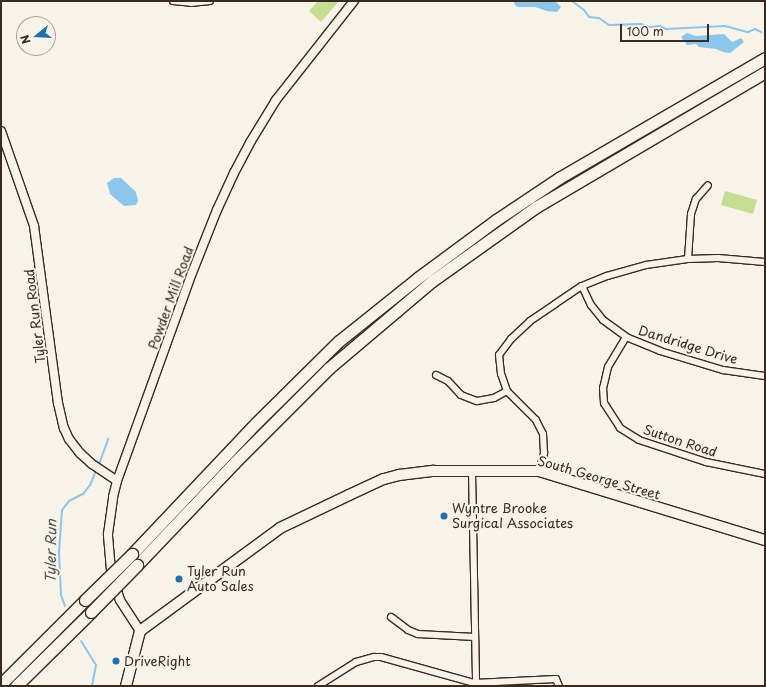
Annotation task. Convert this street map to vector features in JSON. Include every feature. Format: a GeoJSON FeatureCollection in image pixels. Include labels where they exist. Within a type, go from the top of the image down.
{"type":"FeatureCollection","features":[{"type":"Feature","properties":{"kind":"highway"},"geometry":{"type":"LineString","coordinates":[[1,684],[132,554],[241,440],[339,341],[419,277],[496,220],[560,178],[765,58]]}},
{"type":"Feature","properties":{"kind":"highway"},"geometry":{"type":"LineString","coordinates":[[16,686],[91,612],[234,463],[329,368],[432,280],[549,199],[765,72]]}},
{"type":"Feature","properties":{"kind":"main road","name":"South George Street"},"geometry":{"type":"LineString","coordinates":[[140,632],[280,528],[384,479],[399,475],[420,472],[539,471],[765,540]]}},
{"type":"Feature","properties":{"kind":"main road"},"geometry":{"type":"LineString","coordinates":[[126,686],[140,632]]}},
{"type":"Feature","properties":{"kind":"street"},"geometry":{"type":"LineString","coordinates":[[173,1],[191,3],[210,1]]}},
{"type":"Feature","properties":{"kind":"street","name":"Powder Mill Road"},"geometry":{"type":"LineString","coordinates":[[140,632],[120,600],[111,570],[108,534],[112,497],[117,481],[192,274],[217,210],[234,173],[251,141],[276,100],[354,1]]}},
{"type":"Feature","properties":{"kind":"street","name":"Tyler Run Road"},"geometry":{"type":"LineString","coordinates":[[1,131],[34,226],[58,403],[64,428],[80,453],[97,468],[117,481]]}},
{"type":"Feature","properties":{"kind":"street"},"geometry":{"type":"LineString","coordinates":[[688,259],[691,214],[696,199],[708,185]]}},
{"type":"Feature","properties":{"kind":"street"},"geometry":{"type":"LineString","coordinates":[[539,471],[544,453],[543,434],[536,420],[507,391],[501,374],[500,355],[512,338],[530,321],[582,286],[627,270],[688,259],[718,258],[765,262]]}},
{"type":"Feature","properties":{"kind":"street","name":"Dandridge Drive"},"geometry":{"type":"LineString","coordinates":[[582,286],[591,305],[603,320],[626,337],[660,351],[723,370],[765,376]]}},
{"type":"Feature","properties":{"kind":"street","name":"Sutton Road"},"geometry":{"type":"LineString","coordinates":[[626,337],[608,367],[603,388],[604,403],[620,428],[639,440],[706,462],[765,474]]}},
{"type":"Feature","properties":{"kind":"street"},"geometry":{"type":"LineString","coordinates":[[436,375],[448,381],[461,395],[477,401],[494,398],[507,391]]}},
{"type":"Feature","properties":{"kind":"street"},"geometry":{"type":"LineString","coordinates":[[472,471],[475,685]]}},
{"type":"Feature","properties":{"kind":"street"},"geometry":{"type":"LineString","coordinates":[[391,617],[408,630],[418,634],[475,637]]}},
{"type":"Feature","properties":{"kind":"street"},"geometry":{"type":"LineString","coordinates":[[318,686],[356,662],[374,657],[381,657],[475,685],[556,679],[559,686]]}},
{"type":"Feature","properties":{"kind":"green space"},"geometry":{"type":"Polygon","coordinates":[[[318,1],[339,1],[321,22],[309,11],[318,1]]]}},
{"type":"Feature","properties":{"kind":"green space"},"geometry":{"type":"Polygon","coordinates":[[[725,191],[757,200],[753,214],[721,205],[725,191]]]}},
{"type":"Feature","properties":{"kind":"water"},"geometry":{"type":"Polygon","coordinates":[[[513,1],[555,1],[561,7],[557,12],[547,11],[535,7],[519,7],[516,6],[513,1]]]}},
{"type":"Feature","properties":{"kind":"water"},"geometry":{"type":"Polygon","coordinates":[[[687,33],[696,36],[724,34],[732,42],[741,38],[744,42],[730,53],[723,52],[716,49],[699,47],[696,44],[687,45],[681,37],[687,33]]]}},
{"type":"Feature","properties":{"kind":"water"},"geometry":{"type":"Polygon","coordinates":[[[114,178],[121,178],[136,192],[138,201],[136,205],[124,206],[110,194],[107,183],[114,178]]]}},
{"type":"Feature","properties":{"kind":"waterway"},"geometry":{"type":"LineString","coordinates":[[572,1],[584,10],[589,17],[599,18],[609,25],[641,24],[649,27],[660,26],[666,29],[725,26],[748,32],[755,29],[761,32]]}},
{"type":"Feature","properties":{"kind":"waterway","name":"Tyler Run"},"geometry":{"type":"LineString","coordinates":[[98,467],[108,439]]}},
{"type":"Feature","properties":{"kind":"waterway","name":"Tyler Run"},"geometry":{"type":"LineString","coordinates":[[65,606],[61,595],[59,552],[62,510],[69,501],[83,494],[90,485],[96,471]]}},
{"type":"Feature","properties":{"kind":"waterway","name":"Tyler Run"},"geometry":{"type":"LineString","coordinates":[[81,641],[96,665],[92,686]]}},
{"type":"Feature","properties":{"kind":"place","name":"Wyntre Brooke Surgical Associates"},"geometry":{"type":"Point","coordinates":[444,516]}},
{"type":"Feature","properties":{"kind":"place","name":"Tyler Run Auto Sales"},"geometry":{"type":"Point","coordinates":[179,579]}},
{"type":"Feature","properties":{"kind":"place","name":"DriveRight"},"geometry":{"type":"Point","coordinates":[116,661]}}]}
